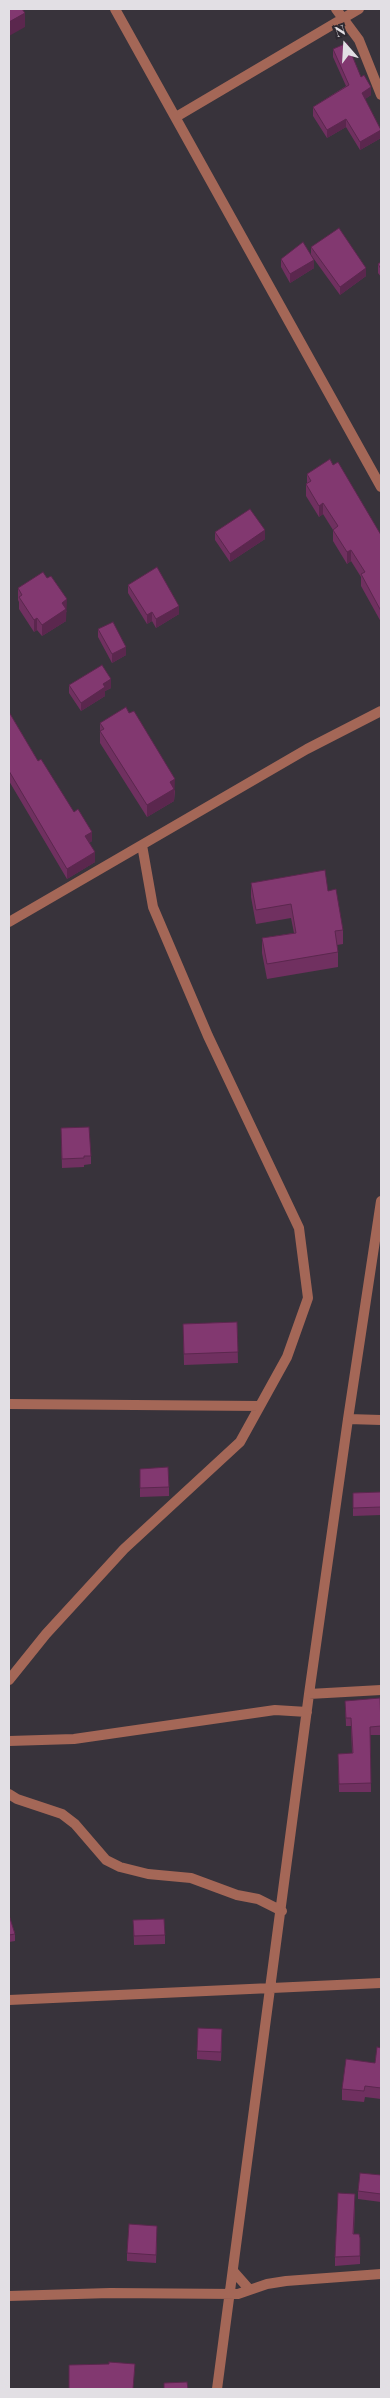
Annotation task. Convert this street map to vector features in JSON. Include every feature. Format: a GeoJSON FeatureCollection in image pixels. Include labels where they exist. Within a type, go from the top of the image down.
{"type":"FeatureCollection","features":[{"type":"Feature","properties":{"kind":"street"},"geometry":{"type":"LineString","coordinates":[[115,9],[381,487]]}},
{"type":"Feature","properties":{"kind":"street"},"geometry":{"type":"LineString","coordinates":[[336,9],[359,40],[381,95]]}},
{"type":"Feature","properties":{"kind":"street"},"geometry":{"type":"LineString","coordinates":[[176,117],[358,9]]}},
{"type":"Feature","properties":{"kind":"street"},"geometry":{"type":"LineString","coordinates":[[9,922],[307,749],[381,711]]}},
{"type":"Feature","properties":{"kind":"street"},"geometry":{"type":"LineString","coordinates":[[9,1680],[46,1634],[124,1549],[240,1442],[287,1357],[308,1298],[299,1228],[208,1036],[153,907],[142,845]]}},
{"type":"Feature","properties":{"kind":"street"},"geometry":{"type":"LineString","coordinates":[[217,2389],[282,1911],[309,1694],[381,1201]]}},
{"type":"Feature","properties":{"kind":"street"},"geometry":{"type":"LineString","coordinates":[[9,1404],[260,1406]]}},
{"type":"Feature","properties":{"kind":"street"},"geometry":{"type":"LineString","coordinates":[[348,1419],[381,1420]]}},
{"type":"Feature","properties":{"kind":"street"},"geometry":{"type":"LineString","coordinates":[[309,1694],[381,1690]]}},
{"type":"Feature","properties":{"kind":"street"},"geometry":{"type":"LineString","coordinates":[[9,1742],[74,1739],[275,1710],[307,1712]]}},
{"type":"Feature","properties":{"kind":"street"},"geometry":{"type":"LineString","coordinates":[[9,1794],[17,1799],[62,1814],[75,1824],[106,1860],[120,1867],[148,1874],[191,1878],[237,1895],[258,1899],[282,1911]]}},
{"type":"Feature","properties":{"kind":"street"},"geometry":{"type":"LineString","coordinates":[[9,2000],[152,1995],[272,1986],[381,1983]]}},
{"type":"Feature","properties":{"kind":"street"},"geometry":{"type":"LineString","coordinates":[[234,2272],[249,2289]]}},
{"type":"Feature","properties":{"kind":"street"},"geometry":{"type":"LineString","coordinates":[[9,2296],[110,2293],[238,2294],[249,2289],[286,2281],[381,2274]]}},
{"type":"Feature","properties":{"kind":"building"},"geometry":{"type":"Polygon","coordinates":[[[9,9],[22,9],[25,13],[9,22],[9,9]]]}},
{"type":"Feature","properties":{"kind":"building"},"geometry":{"type":"Polygon","coordinates":[[[347,43],[361,77],[364,75],[371,87],[362,93],[381,130],[360,142],[346,119],[327,130],[313,107],[349,85],[333,49],[347,43]]]}},
{"type":"Feature","properties":{"kind":"building"},"geometry":{"type":"Polygon","coordinates":[[[339,228],[366,268],[340,287],[311,247],[339,228]]]}},
{"type":"Feature","properties":{"kind":"building"},"geometry":{"type":"Polygon","coordinates":[[[303,242],[314,260],[290,274],[281,259],[303,242]]]}},
{"type":"Feature","properties":{"kind":"building"},"geometry":{"type":"Polygon","coordinates":[[[330,459],[333,465],[338,462],[381,535],[381,611],[361,574],[365,572],[351,550],[347,552],[333,530],[338,526],[323,503],[319,506],[306,484],[311,481],[307,474],[330,459]]]}},
{"type":"Feature","properties":{"kind":"building"},"geometry":{"type":"Polygon","coordinates":[[[250,509],[265,530],[230,554],[215,532],[250,509]]]}},
{"type":"Feature","properties":{"kind":"building"},"geometry":{"type":"Polygon","coordinates":[[[157,567],[179,606],[156,619],[152,612],[147,615],[128,585],[157,567]]]}},
{"type":"Feature","properties":{"kind":"building"},"geometry":{"type":"Polygon","coordinates":[[[43,572],[47,578],[51,576],[67,599],[62,603],[66,609],[42,625],[37,618],[34,620],[19,597],[22,595],[18,588],[43,572]]]}},
{"type":"Feature","properties":{"kind":"building"},"geometry":{"type":"Polygon","coordinates":[[[113,622],[126,647],[112,654],[98,629],[113,622]]]}},
{"type":"Feature","properties":{"kind":"building"},"geometry":{"type":"Polygon","coordinates":[[[102,665],[111,679],[103,684],[105,687],[81,703],[69,685],[102,665]]]}},
{"type":"Feature","properties":{"kind":"building"},"geometry":{"type":"Polygon","coordinates":[[[126,707],[129,713],[134,711],[175,779],[170,782],[174,789],[147,805],[100,731],[104,729],[100,723],[126,707]]]}},
{"type":"Feature","properties":{"kind":"building"},"geometry":{"type":"Polygon","coordinates":[[[9,712],[38,761],[41,759],[74,812],[78,809],[92,832],[85,836],[95,852],[67,869],[9,771],[9,712]]]}},
{"type":"Feature","properties":{"kind":"building"},"geometry":{"type":"Polygon","coordinates":[[[325,870],[328,891],[336,889],[343,930],[335,931],[338,952],[267,964],[262,938],[296,933],[291,904],[256,910],[251,883],[325,870]]]}},
{"type":"Feature","properties":{"kind":"building"},"geometry":{"type":"Polygon","coordinates":[[[89,1127],[91,1156],[62,1159],[61,1128],[89,1127]]]}},
{"type":"Feature","properties":{"kind":"building"},"geometry":{"type":"Polygon","coordinates":[[[237,1322],[238,1352],[184,1354],[183,1324],[237,1322]]]}},
{"type":"Feature","properties":{"kind":"building"},"geometry":{"type":"Polygon","coordinates":[[[168,1467],[169,1487],[140,1488],[140,1469],[168,1467]]]}},
{"type":"Feature","properties":{"kind":"building"},"geometry":{"type":"Polygon","coordinates":[[[381,1492],[381,1507],[353,1508],[353,1493],[381,1492]]]}},
{"type":"Feature","properties":{"kind":"building"},"geometry":{"type":"Polygon","coordinates":[[[380,1698],[381,1726],[370,1727],[371,1783],[339,1784],[338,1754],[353,1753],[351,1718],[346,1718],[345,1701],[380,1698]]]}},
{"type":"Feature","properties":{"kind":"building"},"geometry":{"type":"Polygon","coordinates":[[[9,1915],[15,1934],[9,1935],[9,1915]]]}},
{"type":"Feature","properties":{"kind":"building"},"geometry":{"type":"Polygon","coordinates":[[[164,1919],[165,1935],[134,1936],[133,1920],[164,1919]]]}},
{"type":"Feature","properties":{"kind":"building"},"geometry":{"type":"Polygon","coordinates":[[[198,2028],[222,2029],[221,2052],[197,2051],[198,2028]]]}},
{"type":"Feature","properties":{"kind":"building"},"geometry":{"type":"Polygon","coordinates":[[[377,2047],[381,2048],[381,2088],[365,2086],[364,2091],[342,2089],[346,2059],[375,2063],[377,2047]]]}},
{"type":"Feature","properties":{"kind":"building"},"geometry":{"type":"Polygon","coordinates":[[[360,2173],[381,2175],[381,2194],[358,2191],[360,2173]]]}},
{"type":"Feature","properties":{"kind":"building"},"geometry":{"type":"Polygon","coordinates":[[[338,2193],[355,2194],[353,2234],[359,2234],[360,2256],[335,2257],[338,2193]]]}},
{"type":"Feature","properties":{"kind":"building"},"geometry":{"type":"Polygon","coordinates":[[[129,2224],[157,2226],[156,2255],[127,2253],[129,2224]]]}},
{"type":"Feature","properties":{"kind":"building"},"geometry":{"type":"Polygon","coordinates":[[[109,2362],[135,2364],[133,2389],[69,2389],[69,2365],[109,2364],[109,2362]]]}},
{"type":"Feature","properties":{"kind":"building"},"geometry":{"type":"Polygon","coordinates":[[[187,2382],[188,2389],[164,2389],[164,2383],[187,2382]]]}}]}
